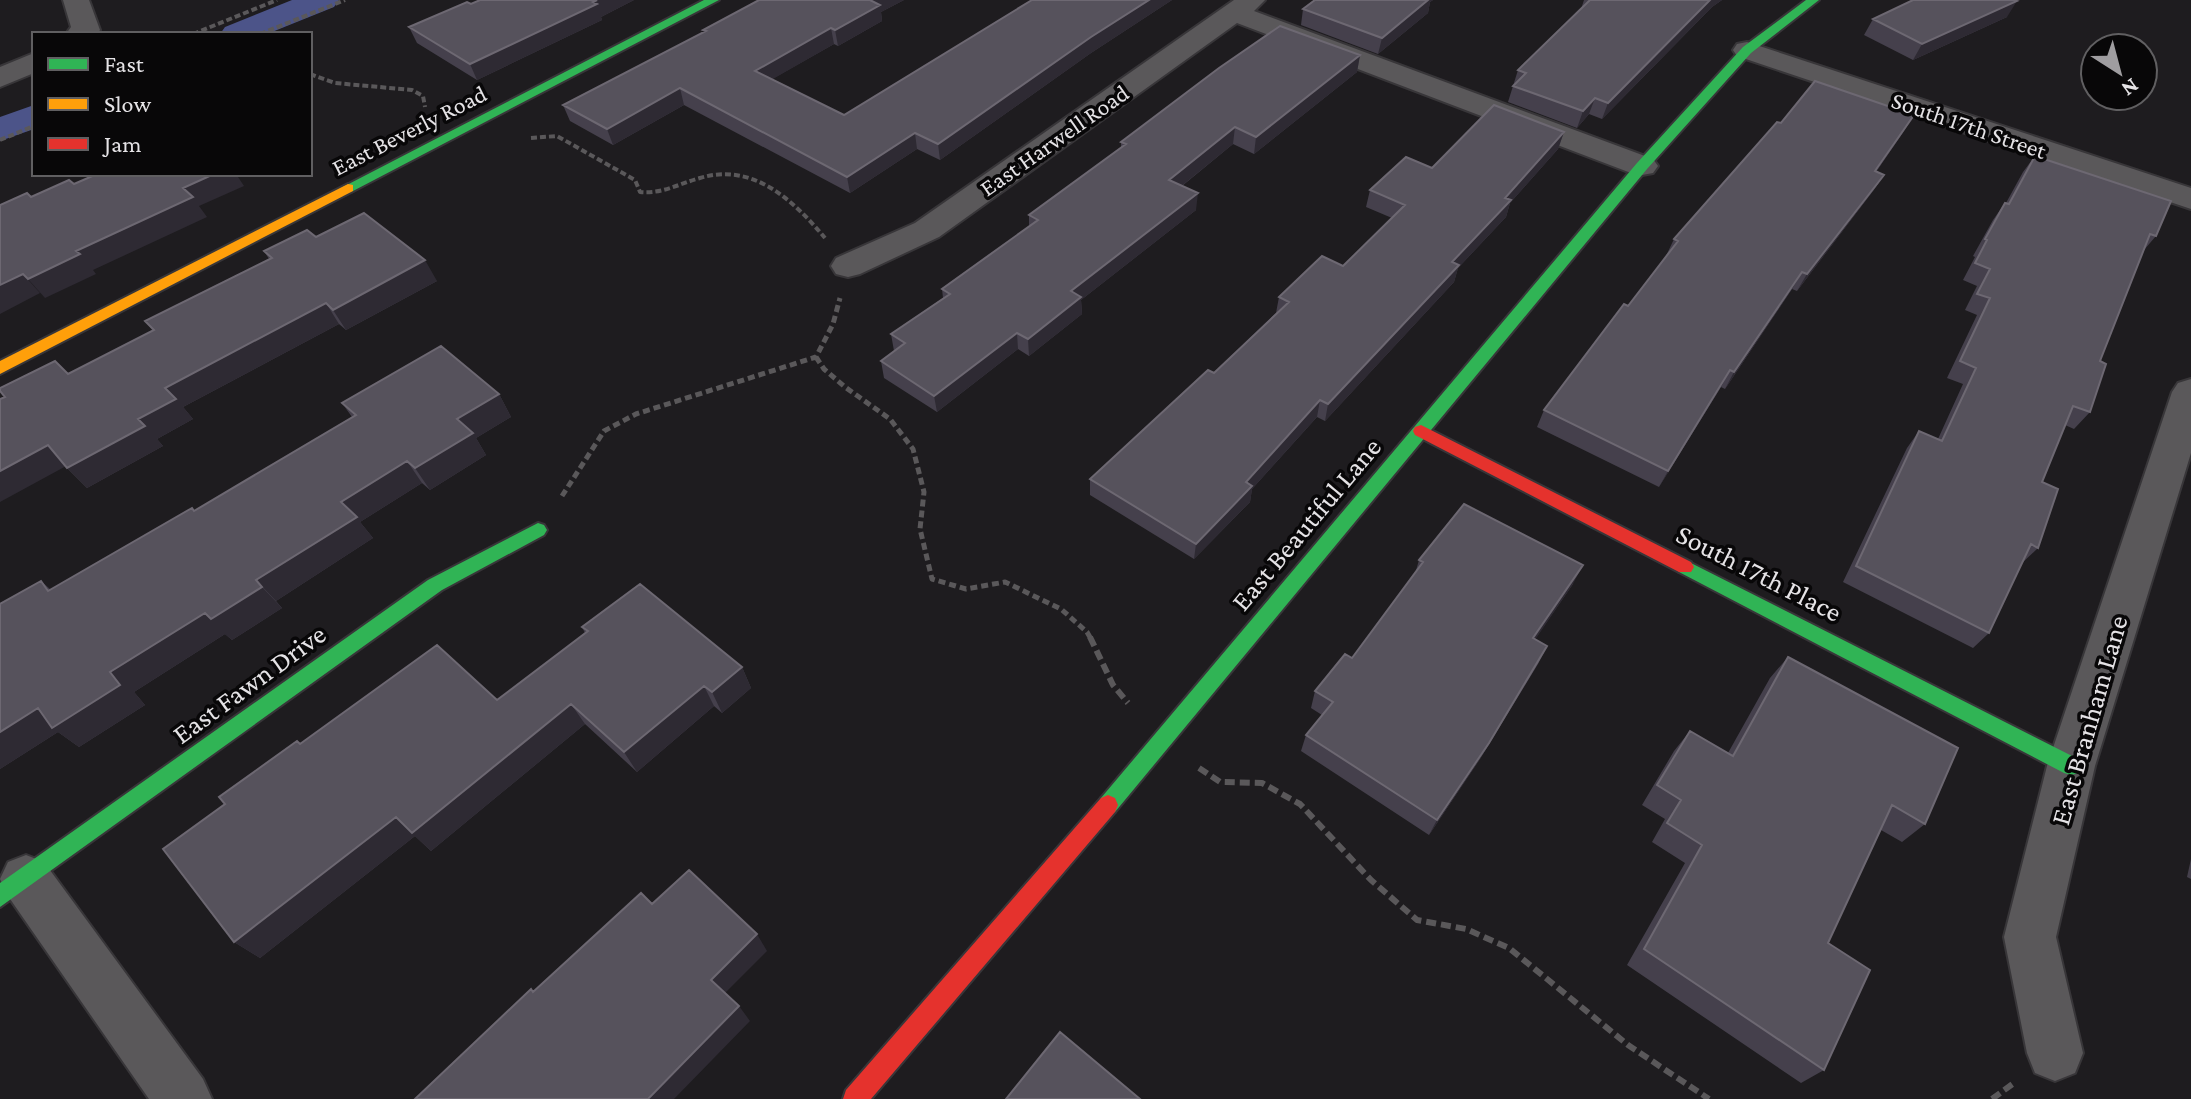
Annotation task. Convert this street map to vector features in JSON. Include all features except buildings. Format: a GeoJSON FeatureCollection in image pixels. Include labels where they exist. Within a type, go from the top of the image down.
{"type":"FeatureCollection","features":[{"type":"Feature","properties":{"kind":"street"},"geometry":{"type":"LineString","coordinates":[[76,0],[83,32]]}},
{"type":"Feature","properties":{"kind":"street","name":"East Beverly Road"},"geometry":{"type":"LineString","coordinates":[[0,368],[713,0]]}},
{"type":"Feature","properties":{"kind":"street","name":"East Beautiful Lane"},"geometry":{"type":"LineString","coordinates":[[855,1099],[1095,822],[1158,742],[1642,166],[1747,50],[1813,0]]}},
{"type":"Feature","properties":{"kind":"street"},"geometry":{"type":"LineString","coordinates":[[1243,7],[1642,166]]}},
{"type":"Feature","properties":{"kind":"street","name":"East Harwell Road"},"geometry":{"type":"LineString","coordinates":[[848,266],[927,230],[1243,7]]}},
{"type":"Feature","properties":{"kind":"street","name":"South 17th Street"},"geometry":{"type":"LineString","coordinates":[[1747,50],[2191,199]]}},
{"type":"Feature","properties":{"kind":"street"},"geometry":{"type":"LineString","coordinates":[[0,78],[32,63]]}},
{"type":"Feature","properties":{"kind":"street","name":"East Branham Lane"},"geometry":{"type":"LineString","coordinates":[[2055,1053],[2030,937],[2071,766],[2191,392]]}},
{"type":"Feature","properties":{"kind":"street","name":"South 17th Place"},"geometry":{"type":"LineString","coordinates":[[1421,431],[2071,766]]}},
{"type":"Feature","properties":{"kind":"street","name":"East Fawn Drive"},"geometry":{"type":"LineString","coordinates":[[13,887],[435,585],[538,530]]}},
{"type":"Feature","properties":{"kind":"street"},"geometry":{"type":"LineString","coordinates":[[13,887],[183,1099]]}},
{"type":"Feature","properties":{"kind":"path"},"geometry":{"type":"LineString","coordinates":[[198,32],[277,0]]}},
{"type":"Feature","properties":{"kind":"path"},"geometry":{"type":"LineString","coordinates":[[265,32],[345,0]]}},
{"type":"Feature","properties":{"kind":"path"},"geometry":{"type":"LineString","coordinates":[[312,75],[335,83],[412,90],[423,96],[425,107],[463,129],[501,141],[557,136],[635,180],[640,192],[657,195],[719,173],[748,175],[776,187],[813,224],[848,266],[833,324],[816,357],[636,414],[604,431],[590,457],[538,530]]}},
{"type":"Feature","properties":{"kind":"path"},"geometry":{"type":"LineString","coordinates":[[0,140],[32,127]]}},
{"type":"Feature","properties":{"kind":"path"},"geometry":{"type":"LineString","coordinates":[[816,357],[824,369],[845,387],[890,419],[913,449],[924,492],[920,529],[932,579],[966,589],[1005,582],[1061,609],[1087,632],[1113,685],[1158,742],[1220,782],[1262,783],[1300,804],[1371,880],[1417,920],[1466,929],[1509,948],[1628,1045],[1709,1099]]}},
{"type":"Feature","properties":{"kind":"waterway"},"geometry":{"type":"LineString","coordinates":[[242,32],[322,0]]}},
{"type":"Feature","properties":{"kind":"waterway"},"geometry":{"type":"LineString","coordinates":[[0,130],[32,117]]}},
{"type":"Feature","properties":{"kind":"traffic: fast"},"geometry":{"type":"LineString","coordinates":[[348,188],[713,0]]}},
{"type":"Feature","properties":{"kind":"traffic: fast"},"geometry":{"type":"LineString","coordinates":[[1108,805],[1642,166],[1747,50],[1813,0]]}},
{"type":"Feature","properties":{"kind":"traffic: fast"},"geometry":{"type":"LineString","coordinates":[[0,896],[435,585],[538,530]]}},
{"type":"Feature","properties":{"kind":"traffic: fast"},"geometry":{"type":"LineString","coordinates":[[1685,567],[2071,766]]}},
{"type":"Feature","properties":{"kind":"traffic: slow"},"geometry":{"type":"LineString","coordinates":[[0,368],[348,188]]}},
{"type":"Feature","properties":{"kind":"traffic: jam"},"geometry":{"type":"LineString","coordinates":[[1421,431],[1685,567]]}},
{"type":"Feature","properties":{"kind":"traffic: jam"},"geometry":{"type":"LineString","coordinates":[[855,1099],[1108,805]]}}]}
